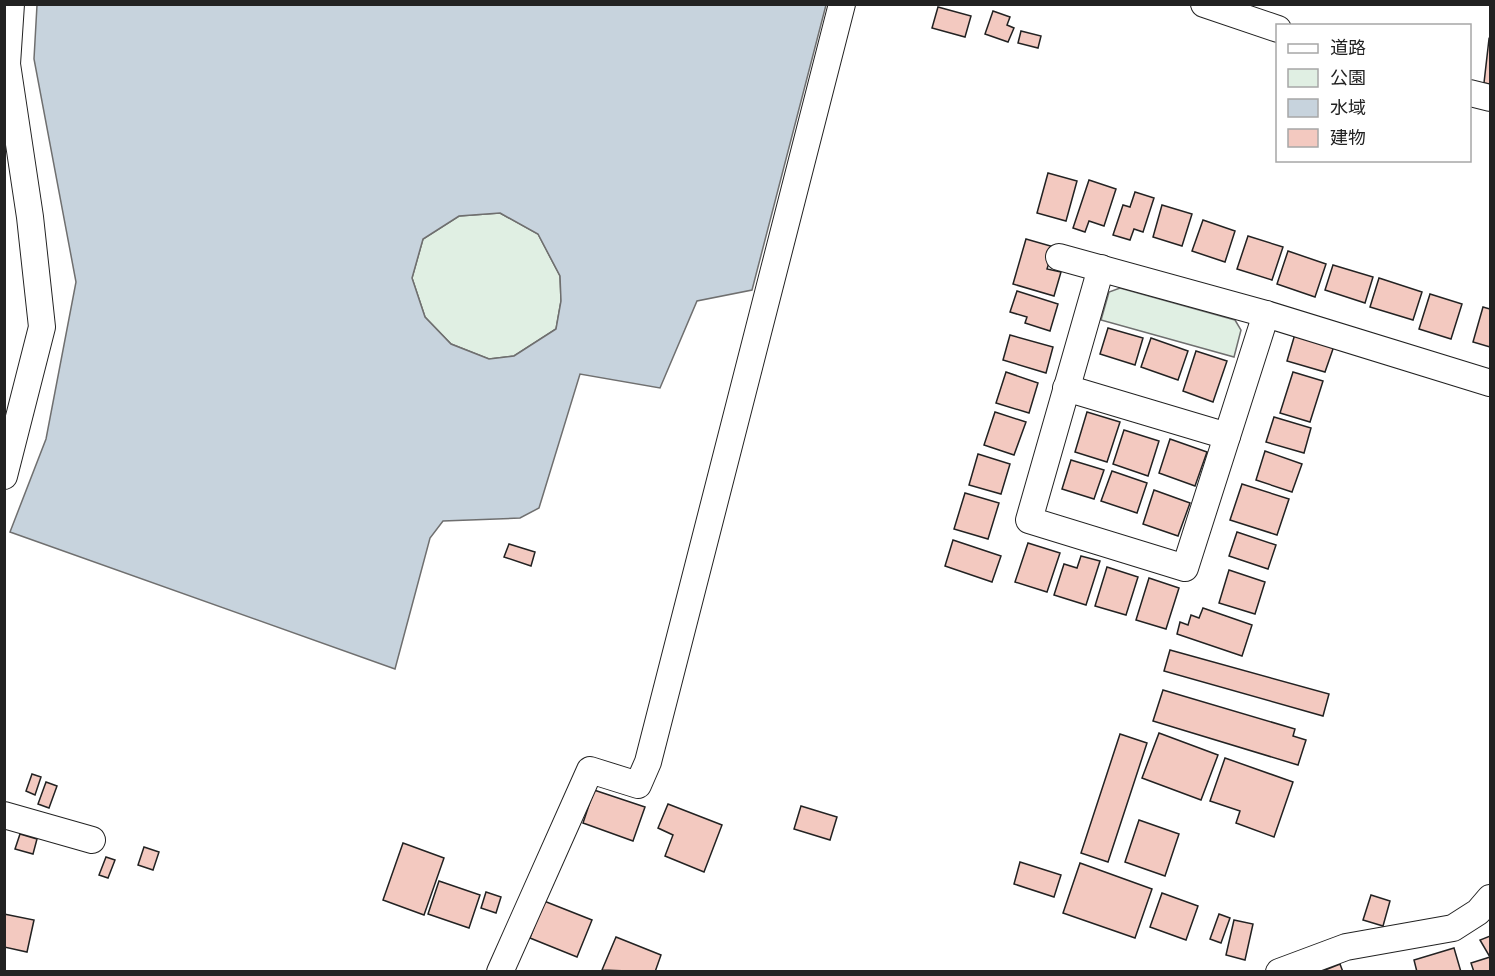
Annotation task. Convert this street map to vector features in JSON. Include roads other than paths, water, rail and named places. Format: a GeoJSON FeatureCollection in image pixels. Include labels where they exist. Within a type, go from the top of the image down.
{"type":"FeatureCollection","features":[{"type":"Feature","properties":{"kind":"street"},"geometry":{"type":"LineString","coordinates":[[4,476],[42,327],[30,217],[7,64],[11,4]]}},
{"type":"Feature","properties":{"kind":"street"},"geometry":{"type":"LineString","coordinates":[[500,972],[590,770],[638,785],[648,762],[842,4]]}},
{"type":"Feature","properties":{"kind":"street"},"geometry":{"type":"LineString","coordinates":[[1204,4],[1276,28]]}},
{"type":"Feature","properties":{"kind":"street"},"geometry":{"type":"LineString","coordinates":[[1471,93],[1491,98]]}},
{"type":"Feature","properties":{"kind":"street"},"geometry":{"type":"LineString","coordinates":[[1059,257],[1266,314],[1491,383]]}},
{"type":"Feature","properties":{"kind":"street"},"geometry":{"type":"LineString","coordinates":[[1101,268],[1029,520],[1185,568],[1266,314]]}},
{"type":"Feature","properties":{"kind":"street"},"geometry":{"type":"LineString","coordinates":[[1066,388],[1227,436]]}},
{"type":"Feature","properties":{"kind":"street"},"geometry":{"type":"LineString","coordinates":[[4,815],[92,840]]}},
{"type":"Feature","properties":{"kind":"street"},"geometry":{"type":"LineString","coordinates":[[1278,972],[1346,947],[1453,928],[1478,912],[1491,898]]}},
{"type":"Feature","properties":{"kind":"water"},"geometry":{"type":"Polygon","coordinates":[[[37,4],[826,5],[752,290],[697,301],[660,388],[580,374],[539,508],[520,518],[443,521],[430,538],[395,669],[10,532],[46,439],[76,282],[34,59],[37,4]],[[500,213],[459,216],[423,239],[412,278],[425,317],[451,344],[489,359],[514,356],[556,329],[561,301],[560,276],[538,234],[500,213]]]}}]}
